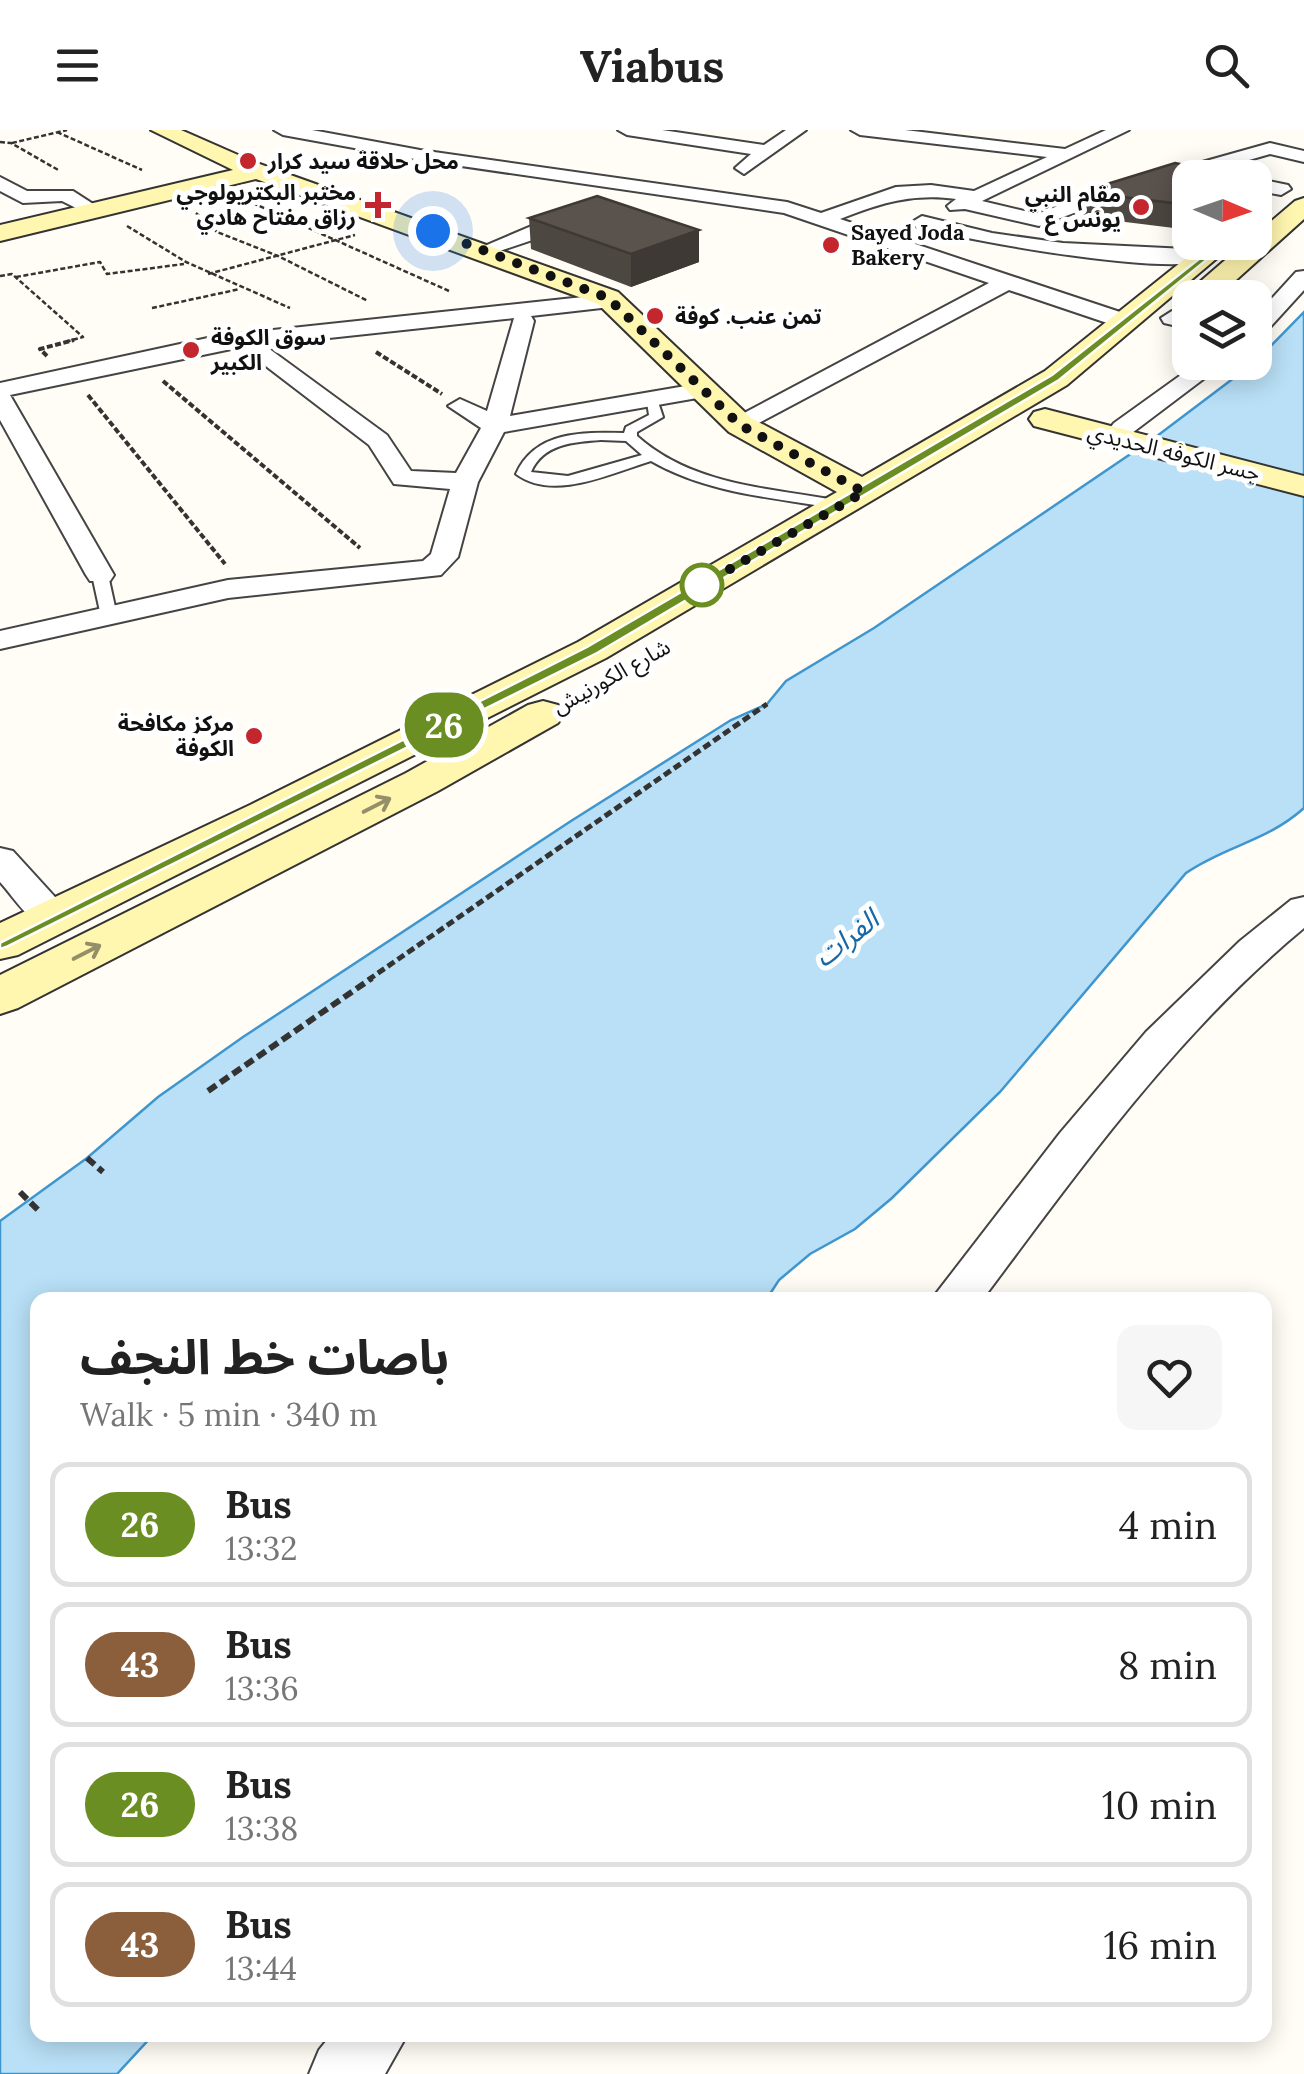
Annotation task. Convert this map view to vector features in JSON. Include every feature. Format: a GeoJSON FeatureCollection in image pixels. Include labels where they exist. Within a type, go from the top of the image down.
{"type":"FeatureCollection","features":[{"type":"Feature","properties":{"kind":"street"},"geometry":{"type":"LineString","coordinates":[[162,130],[259,171],[484,250],[612,301],[740,425],[853,499]]}},
{"type":"Feature","properties":{"kind":"street"},"geometry":{"type":"LineString","coordinates":[[284,130],[420,155],[787,208],[1127,322]]}},
{"type":"Feature","properties":{"kind":"street"},"geometry":{"type":"LineString","coordinates":[[365,146],[392,130]]}},
{"type":"Feature","properties":{"kind":"street"},"geometry":{"type":"LineString","coordinates":[[627,130],[765,151]]}},
{"type":"Feature","properties":{"kind":"street"},"geometry":{"type":"LineString","coordinates":[[708,197],[797,130]]}},
{"type":"Feature","properties":{"kind":"street"},"geometry":{"type":"LineString","coordinates":[[860,130],[1118,154]]}},
{"type":"Feature","properties":{"kind":"street"},"geometry":{"type":"LineString","coordinates":[[877,238],[922,222],[1120,130]]}},
{"type":"Feature","properties":{"kind":"street"},"geometry":{"type":"LineString","coordinates":[[1227,160],[1270,148],[1304,156]]}},
{"type":"Feature","properties":{"kind":"street"},"geometry":{"type":"LineString","coordinates":[[385,169],[420,155]]}},
{"type":"Feature","properties":{"kind":"street"},"geometry":{"type":"LineString","coordinates":[[1155,162],[1172,166]]}},
{"type":"Feature","properties":{"kind":"street"},"geometry":{"type":"LineString","coordinates":[[1272,197],[1304,168]]}},
{"type":"Feature","properties":{"kind":"street"},"geometry":{"type":"LineString","coordinates":[[0,233],[259,171]]}},
{"type":"Feature","properties":{"kind":"street"},"geometry":{"type":"LineString","coordinates":[[822,220],[894,191],[926,188],[1040,220],[1099,197],[1172,176]]}},
{"type":"Feature","properties":{"kind":"street"},"geometry":{"type":"LineString","coordinates":[[0,183],[23,197],[66,195],[97,210]]}},
{"type":"Feature","properties":{"kind":"street"},"geometry":{"type":"LineString","coordinates":[[484,250],[561,224],[618,184]]}},
{"type":"Feature","properties":{"kind":"street"},"geometry":{"type":"LineString","coordinates":[[1272,187],[1280,189]]}},
{"type":"Feature","properties":{"kind":"street"},"geometry":{"type":"LineString","coordinates":[[555,203],[588,206]]}},
{"type":"Feature","properties":{"kind":"street","name":"شارع الكورنيش"},"geometry":{"type":"LineString","coordinates":[[1223,280],[1304,206]]}},
{"type":"Feature","properties":{"kind":"street"},"geometry":{"type":"LineString","coordinates":[[922,222],[1008,244],[1104,254],[1172,252]]}},
{"type":"Feature","properties":{"kind":"street","name":"شارع الكورنيش"},"geometry":{"type":"LineString","coordinates":[[0,943],[284,806],[592,650],[1056,378],[1203,260]]}},
{"type":"Feature","properties":{"kind":"street"},"geometry":{"type":"LineString","coordinates":[[1272,312],[1304,277]]}},
{"type":"Feature","properties":{"kind":"street"},"geometry":{"type":"LineString","coordinates":[[740,425],[1006,283]]}},
{"type":"Feature","properties":{"kind":"street"},"geometry":{"type":"LineString","coordinates":[[0,390],[217,343],[612,301]]}},
{"type":"Feature","properties":{"kind":"street"},"geometry":{"type":"LineString","coordinates":[[3,633],[245,588],[431,568],[444,557],[465,482],[495,426],[524,321]]}},
{"type":"Feature","properties":{"kind":"street","name":"شارع الكورنيش"},"geometry":{"type":"LineString","coordinates":[[0,996],[422,782],[906,510],[1045,419],[1172,322]]}},
{"type":"Feature","properties":{"kind":"street"},"geometry":{"type":"LineString","coordinates":[[252,348],[378,440],[403,478],[465,482]]}},
{"type":"Feature","properties":{"kind":"street"},"geometry":{"type":"LineString","coordinates":[[1123,434],[1192,380]]}},
{"type":"Feature","properties":{"kind":"street"},"geometry":{"type":"LineString","coordinates":[[460,406],[495,426],[702,390]]}},
{"type":"Feature","properties":{"kind":"street"},"geometry":{"type":"LineString","coordinates":[[0,398],[100,575]]}},
{"type":"Feature","properties":{"kind":"street","name":"جسر الکوفه الحديدي"},"geometry":{"type":"LineString","coordinates":[[1045,419],[1123,434],[1304,486]]}},
{"type":"Feature","properties":{"kind":"street"},"geometry":{"type":"LineString","coordinates":[[754,555],[765,568],[791,574]]}},
{"type":"Feature","properties":{"kind":"street"},"geometry":{"type":"LineString","coordinates":[[714,578],[742,584],[754,596]]}},
{"type":"Feature","properties":{"kind":"street"},"geometry":{"type":"LineString","coordinates":[[0,859],[52,917]]}},
{"type":"Feature","properties":{"kind":"street"},"geometry":{"type":"LineString","coordinates":[[961,1292],[1116,1096],[1202,1000],[1304,910]]}},
{"type":"Feature","properties":{"kind":"street"},"geometry":{"type":"LineString","coordinates":[[343,2074],[368,2042]]}},
{"type":"Feature","properties":{"kind":"lane"},"geometry":{"type":"LineString","coordinates":[[630,437],[631,430],[656,417],[651,398]]}},
{"type":"Feature","properties":{"kind":"lane"},"geometry":{"type":"LineString","coordinates":[[648,457],[556,482],[538,482],[523,474],[526,463],[544,447],[590,436],[630,437],[648,457],[704,480],[853,499]]}},
{"type":"Feature","properties":{"kind":"lane"},"geometry":{"type":"LineString","coordinates":[[100,575],[109,616]]}},
{"type":"Feature","properties":{"kind":"path"},"geometry":{"type":"LineString","coordinates":[[0,142],[67,130]]}},
{"type":"Feature","properties":{"kind":"path"},"geometry":{"type":"LineString","coordinates":[[57,132],[142,170],[123,175]]}},
{"type":"Feature","properties":{"kind":"path"},"geometry":{"type":"LineString","coordinates":[[10,143],[70,176]]}},
{"type":"Feature","properties":{"kind":"path"},"geometry":{"type":"LineString","coordinates":[[244,199],[456,295],[475,315]]}},
{"type":"Feature","properties":{"kind":"path"},"geometry":{"type":"LineString","coordinates":[[97,210],[207,275],[302,313],[280,321],[304,332]]}},
{"type":"Feature","properties":{"kind":"path"},"geometry":{"type":"LineString","coordinates":[[207,210],[194,213],[218,232],[278,256],[388,310],[404,322]]}},
{"type":"Feature","properties":{"kind":"path"},"geometry":{"type":"LineString","coordinates":[[207,275],[407,222]]}},
{"type":"Feature","properties":{"kind":"path"},"geometry":{"type":"LineString","coordinates":[[16,278],[100,262],[107,274],[185,263]]}},
{"type":"Feature","properties":{"kind":"path"},"geometry":{"type":"LineString","coordinates":[[1,277],[12,274],[83,337],[40,349],[66,376],[78,382],[245,588]]}},
{"type":"Feature","properties":{"kind":"path"},"geometry":{"type":"LineString","coordinates":[[152,308],[241,288]]}},
{"type":"Feature","properties":{"kind":"path"},"geometry":{"type":"LineString","coordinates":[[347,328],[353,337],[460,406]]}},
{"type":"Feature","properties":{"kind":"path"},"geometry":{"type":"LineString","coordinates":[[138,359],[391,574]]}},
{"type":"Feature","properties":{"kind":"path"},"geometry":{"type":"LineString","coordinates":[[208,1092],[767,704]]}},
{"type":"Feature","properties":{"kind":"path"},"geometry":{"type":"LineString","coordinates":[[88,1158],[104,1172]]}},
{"type":"Feature","properties":{"kind":"path"},"geometry":{"type":"LineString","coordinates":[[20,1192],[41,1213]]}},
{"type":"Feature","properties":{"kind":"water","name":"الفرات"},"geometry":{"type":"Polygon","coordinates":[[[1304,312],[1304,808],[1275,829],[1186,873],[1000,1092],[855,1229],[810,1254],[779,1280],[771,1292],[30,1292],[30,2042],[147,2042],[117,2074],[0,2074],[0,1221],[87,1158],[158,1097],[243,1037],[571,821],[731,720],[767,704],[786,681],[874,628],[1157,436],[1231,380],[1272,380],[1272,345],[1304,312]]]}},
{"type":"Feature","properties":{"kind":"building"},"geometry":{"type":"Polygon","coordinates":[[[1172,164],[1172,203],[1081,192],[1172,164]]]}},
{"type":"Feature","properties":{"kind":"building"},"geometry":{"type":"Polygon","coordinates":[[[597,196],[699,230],[631,254],[529,218],[597,196]]]}},
{"type":"Feature","properties":{"kind":"bus line","name":"26"},"geometry":{"type":"LineString","coordinates":[[0,943],[592,650],[1056,378],[1201,260]]}},
{"type":"Feature","properties":{"kind":"place","name":"محل حلاقة سيد كرار"},"geometry":{"type":"Point","coordinates":[248,161]}},
{"type":"Feature","properties":{"kind":"place","name":"مختبر البكتريولوجي رزاق مفتاح هادي"},"geometry":{"type":"Point","coordinates":[378,205]}},
{"type":"Feature","properties":{"kind":"place","name":"مقام النبي يونس ع"},"geometry":{"type":"Point","coordinates":[1141,207]}},
{"type":"Feature","properties":{"kind":"place","name":"Sayed Joda Bakery"},"geometry":{"type":"Point","coordinates":[831,245]}},
{"type":"Feature","properties":{"kind":"place","name":"تمن عنب. كوفة"},"geometry":{"type":"Point","coordinates":[655,316]}},
{"type":"Feature","properties":{"kind":"place","name":"سوق الكوفة الكبير"},"geometry":{"type":"Point","coordinates":[191,350]}},
{"type":"Feature","properties":{"kind":"place","name":"مركز مكافحة الكوفة"},"geometry":{"type":"Point","coordinates":[254,736]}},
{"type":"Feature","properties":{"kind":"route"},"geometry":{"type":"LineString","coordinates":[[433,231],[608,298],[740,425],[864,492],[702,585]]}}]}
